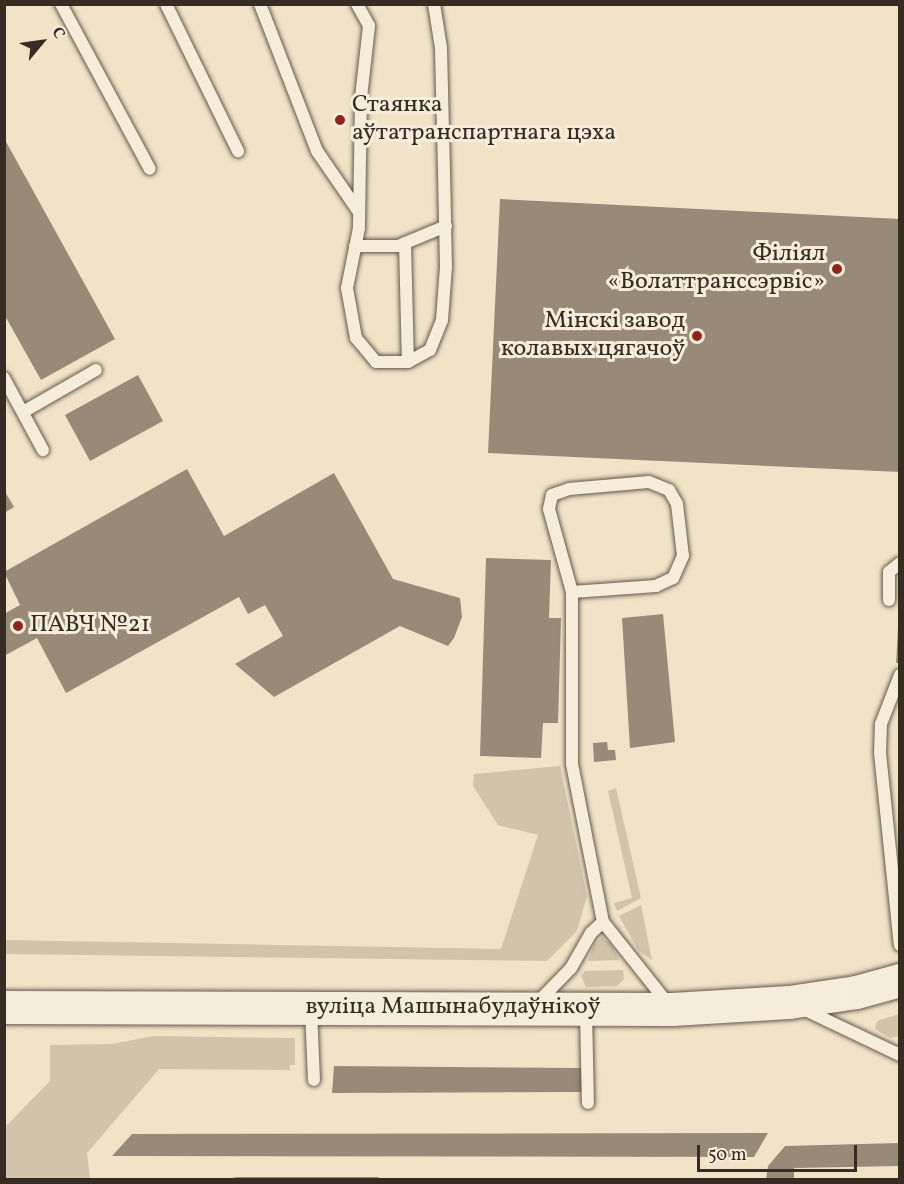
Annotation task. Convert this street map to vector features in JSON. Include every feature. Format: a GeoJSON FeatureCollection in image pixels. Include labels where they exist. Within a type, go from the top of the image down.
{"type":"FeatureCollection","features":[{"type":"Feature","properties":{"kind":"main road","name":"вуліца Машынабудаўнікоў"},"geometry":{"type":"LineString","coordinates":[[4,1007],[672,1009],[789,1002],[856,992],[900,980]]}},
{"type":"Feature","properties":{"kind":"lane"},"geometry":{"type":"LineString","coordinates":[[61,4],[150,169]]}},
{"type":"Feature","properties":{"kind":"lane"},"geometry":{"type":"LineString","coordinates":[[166,4],[238,151]]}},
{"type":"Feature","properties":{"kind":"lane"},"geometry":{"type":"LineString","coordinates":[[260,4],[317,151],[359,212]]}},
{"type":"Feature","properties":{"kind":"lane"},"geometry":{"type":"LineString","coordinates":[[357,4],[369,26],[361,97],[359,212],[347,288],[356,338],[376,362],[408,362],[430,350],[442,320],[446,226],[441,48],[434,4]]}},
{"type":"Feature","properties":{"kind":"lane"},"geometry":{"type":"LineString","coordinates":[[355,246],[405,243],[446,226]]}},
{"type":"Feature","properties":{"kind":"lane"},"geometry":{"type":"LineString","coordinates":[[405,243],[408,362]]}},
{"type":"Feature","properties":{"kind":"lane"},"geometry":{"type":"LineString","coordinates":[[23,412],[96,370]]}},
{"type":"Feature","properties":{"kind":"lane"},"geometry":{"type":"LineString","coordinates":[[4,378],[43,450]]}},
{"type":"Feature","properties":{"kind":"lane"},"geometry":{"type":"LineString","coordinates":[[572,592],[656,586],[673,578],[683,556],[677,504],[669,490],[649,482],[569,489],[552,495],[549,509],[572,592],[572,764],[603,922],[642,966],[672,1009]]}},
{"type":"Feature","properties":{"kind":"lane"},"geometry":{"type":"LineString","coordinates":[[889,600],[889,572],[900,563]]}},
{"type":"Feature","properties":{"kind":"lane"},"geometry":{"type":"LineString","coordinates":[[900,675],[881,724],[880,753],[900,945]]}},
{"type":"Feature","properties":{"kind":"lane"},"geometry":{"type":"LineString","coordinates":[[529,1010],[571,968],[591,933],[603,922]]}},
{"type":"Feature","properties":{"kind":"lane"},"geometry":{"type":"LineString","coordinates":[[789,1002],[900,1055]]}},
{"type":"Feature","properties":{"kind":"lane"},"geometry":{"type":"LineString","coordinates":[[311,1008],[314,1080]]}},
{"type":"Feature","properties":{"kind":"lane"},"geometry":{"type":"LineString","coordinates":[[586,1009],[588,1103]]}},
{"type":"Feature","properties":{"kind":"shaded area"},"geometry":{"type":"Polygon","coordinates":[[[560,766],[587,896],[577,931],[547,961],[5,954],[5,940],[501,949],[538,835],[498,825],[473,786],[474,774],[560,766]]]}},
{"type":"Feature","properties":{"kind":"shaded area"},"geometry":{"type":"Polygon","coordinates":[[[616,788],[641,898],[617,911],[614,903],[632,898],[608,791],[616,788]]]}},
{"type":"Feature","properties":{"kind":"shaded area"},"geometry":{"type":"Polygon","coordinates":[[[641,905],[652,960],[638,950],[619,916],[641,905]]]}},
{"type":"Feature","properties":{"kind":"shaded area"},"geometry":{"type":"Polygon","coordinates":[[[602,937],[612,945],[619,960],[588,961],[594,945],[602,937]]]}},
{"type":"Feature","properties":{"kind":"shaded area"},"geometry":{"type":"Polygon","coordinates":[[[623,970],[624,979],[617,986],[586,987],[581,976],[585,971],[623,970]]]}},
{"type":"Feature","properties":{"kind":"shaded area"},"geometry":{"type":"Polygon","coordinates":[[[899,1014],[899,1036],[890,1038],[875,1029],[877,1021],[899,1014]]]}},
{"type":"Feature","properties":{"kind":"shaded area"},"geometry":{"type":"Polygon","coordinates":[[[153,1036],[295,1038],[295,1065],[290,1065],[290,1070],[159,1069],[87,1153],[90,1179],[5,1179],[5,1127],[50,1081],[50,1045],[112,1044],[153,1036]]]}},
{"type":"Feature","properties":{"kind":"building"},"geometry":{"type":"Polygon","coordinates":[[[4,138],[115,339],[41,380],[4,314],[4,138]]]}},
{"type":"Feature","properties":{"kind":"building","name":"Мінскі завод колавых цягачоў"},"geometry":{"type":"Polygon","coordinates":[[[500,199],[900,219],[900,472],[488,453],[500,199]]]}},
{"type":"Feature","properties":{"kind":"building"},"geometry":{"type":"Polygon","coordinates":[[[138,375],[163,421],[90,461],[65,415],[138,375]]]}},
{"type":"Feature","properties":{"kind":"building"},"geometry":{"type":"Polygon","coordinates":[[[187,469],[224,536],[334,473],[393,579],[460,598],[462,617],[454,638],[448,646],[400,626],[274,697],[235,664],[283,636],[265,605],[248,614],[239,597],[66,693],[37,638],[4,656],[4,614],[20,605],[4,572],[187,469]]]}},
{"type":"Feature","properties":{"kind":"building"},"geometry":{"type":"Polygon","coordinates":[[[4,490],[14,507],[4,513],[4,490]]]}},
{"type":"Feature","properties":{"kind":"building"},"geometry":{"type":"Polygon","coordinates":[[[486,558],[551,560],[549,618],[561,618],[558,723],[543,723],[541,758],[480,756],[486,558]]]}},
{"type":"Feature","properties":{"kind":"building"},"geometry":{"type":"Polygon","coordinates":[[[663,614],[675,742],[630,748],[622,618],[663,614]]]}},
{"type":"Feature","properties":{"kind":"building"},"geometry":{"type":"Polygon","coordinates":[[[898,628],[900,628],[900,663],[896,663],[898,628]]]}},
{"type":"Feature","properties":{"kind":"building"},"geometry":{"type":"Polygon","coordinates":[[[607,742],[608,750],[615,750],[616,760],[594,762],[593,743],[607,742]]]}},
{"type":"Feature","properties":{"kind":"building"},"geometry":{"type":"Polygon","coordinates":[[[334,1066],[582,1068],[584,1092],[332,1093],[334,1066]]]}},
{"type":"Feature","properties":{"kind":"building"},"geometry":{"type":"Polygon","coordinates":[[[768,1133],[754,1157],[112,1156],[132,1134],[768,1133]]]}},
{"type":"Feature","properties":{"kind":"building"},"geometry":{"type":"Polygon","coordinates":[[[900,1143],[900,1166],[794,1168],[794,1180],[766,1180],[768,1166],[785,1146],[900,1143]]]}},
{"type":"Feature","properties":{"kind":"building"},"geometry":{"type":"Polygon","coordinates":[[[237,1177],[379,1177],[379,1180],[222,1180],[237,1177]]]}},
{"type":"Feature","properties":{"kind":"place","name":"Стаянка аўтатранспартнага цэха"},"geometry":{"type":"Point","coordinates":[340,120]}},
{"type":"Feature","properties":{"kind":"place","name":"Філіял «Волаттранссэрвіс»"},"geometry":{"type":"Point","coordinates":[837,269]}},
{"type":"Feature","properties":{"kind":"place","name":"Мінскі завод колавых цягачоў"},"geometry":{"type":"Point","coordinates":[697,336]}},
{"type":"Feature","properties":{"kind":"place","name":"ПАВЧ №21"},"geometry":{"type":"Point","coordinates":[18,626]}}]}
